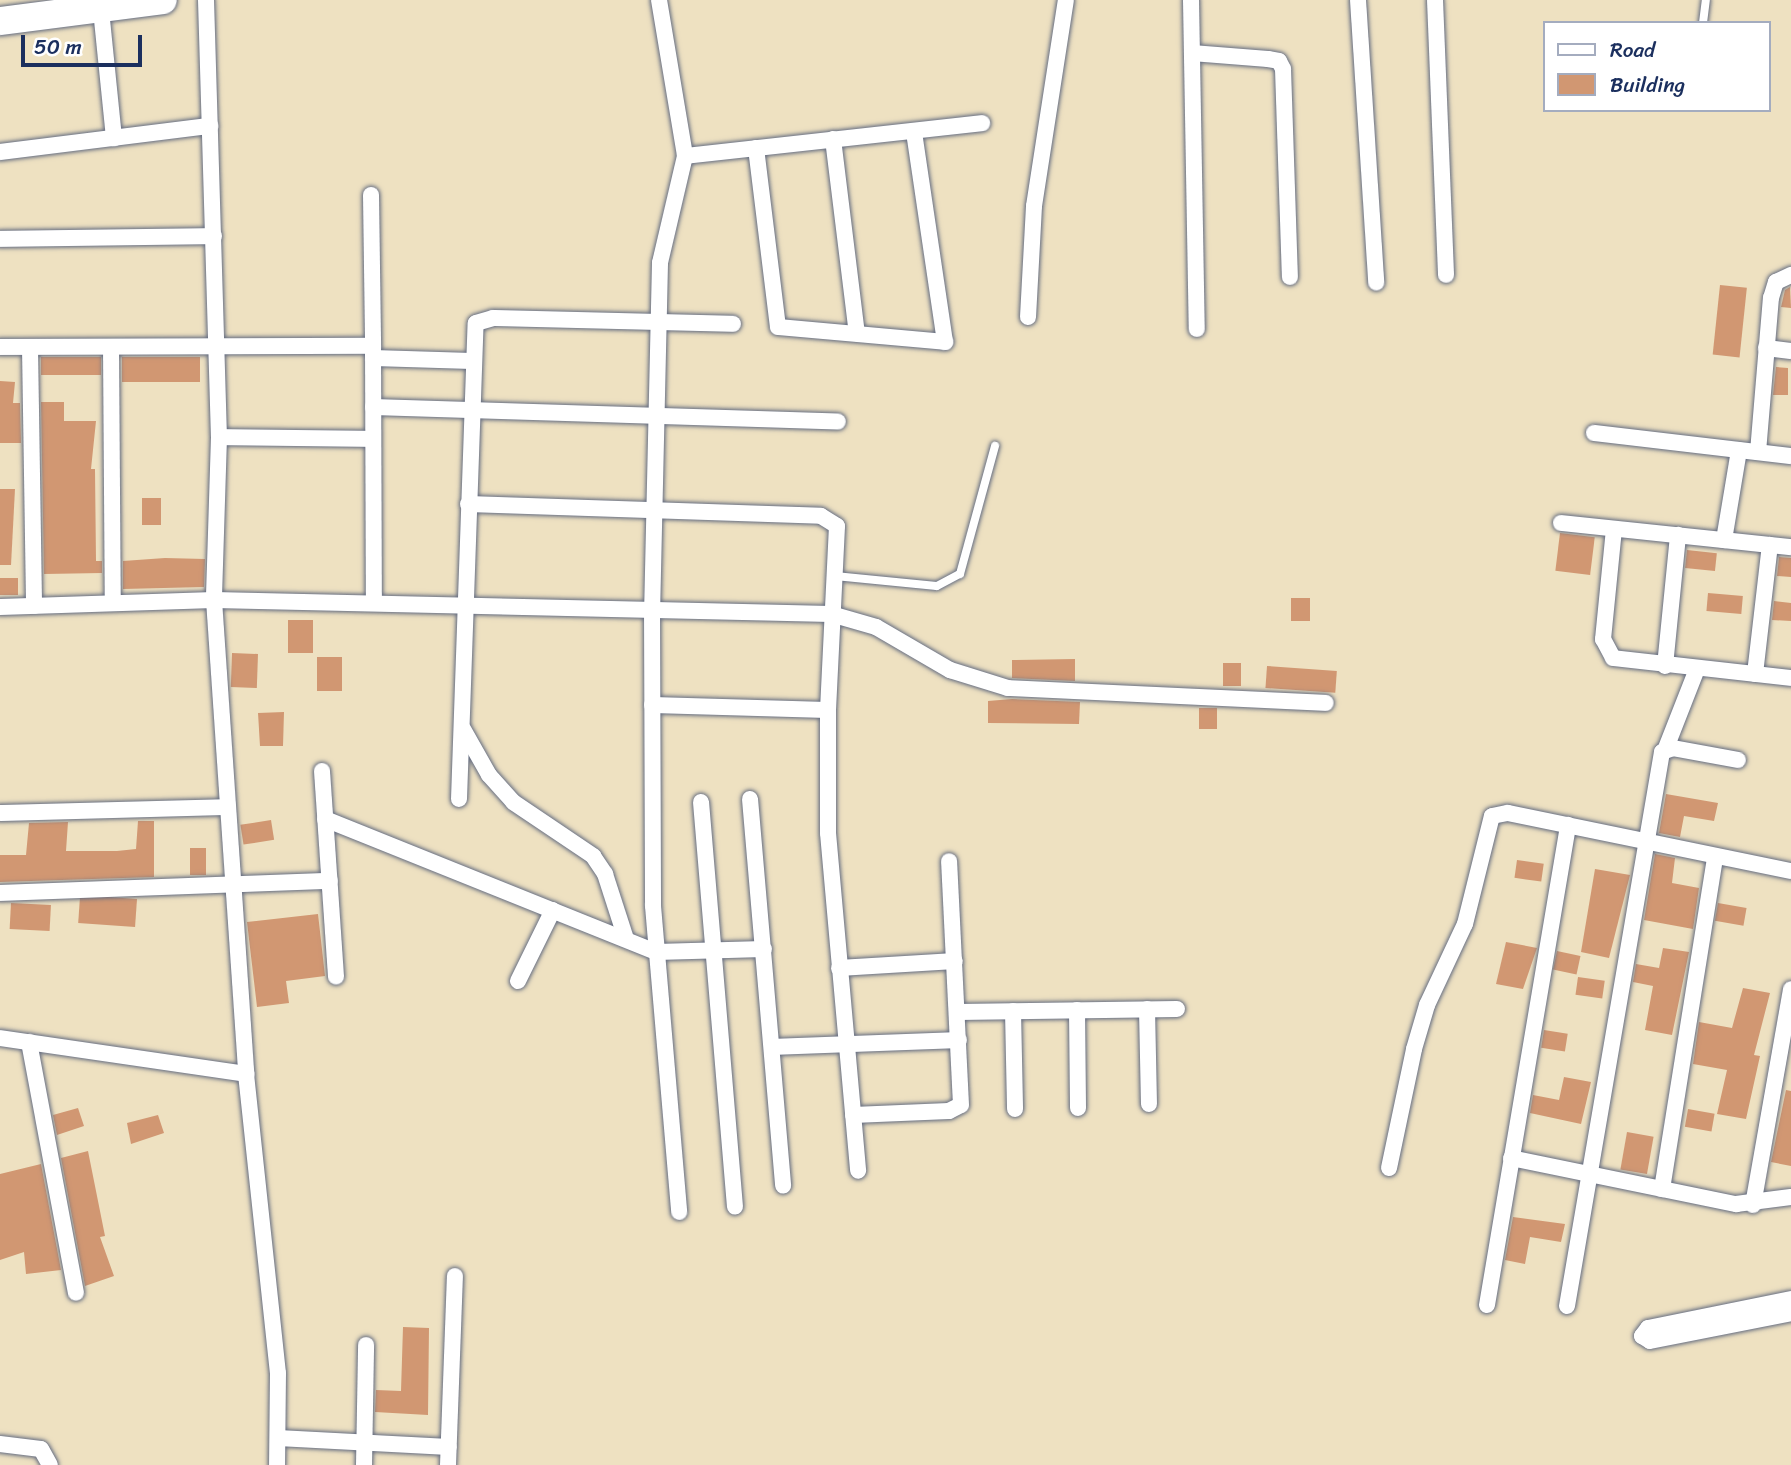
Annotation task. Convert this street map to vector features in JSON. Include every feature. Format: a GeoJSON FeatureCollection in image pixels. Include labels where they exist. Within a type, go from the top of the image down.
{"type":"FeatureCollection","features":[{"type":"Feature","properties":{"kind":"highway"},"geometry":{"type":"LineString","coordinates":[[0,22],[163,0]]}},
{"type":"Feature","properties":{"kind":"street"},"geometry":{"type":"LineString","coordinates":[[206,0],[218,346],[219,436],[214,600],[246,1074],[278,1373],[277,1465]]}},
{"type":"Feature","properties":{"kind":"street"},"geometry":{"type":"LineString","coordinates":[[659,0],[685,156],[660,263],[652,608],[656,952],[679,1212]]}},
{"type":"Feature","properties":{"kind":"street"},"geometry":{"type":"LineString","coordinates":[[1028,317],[1034,206],[1066,0]]}},
{"type":"Feature","properties":{"kind":"street"},"geometry":{"type":"LineString","coordinates":[[1191,0],[1197,329]]}},
{"type":"Feature","properties":{"kind":"street"},"geometry":{"type":"LineString","coordinates":[[1358,0],[1376,282]]}},
{"type":"Feature","properties":{"kind":"street"},"geometry":{"type":"LineString","coordinates":[[1435,0],[1447,275]]}},
{"type":"Feature","properties":{"kind":"street"},"geometry":{"type":"LineString","coordinates":[[101,10],[114,138]]}},
{"type":"Feature","properties":{"kind":"street"},"geometry":{"type":"LineString","coordinates":[[1192,53],[1268,59],[1279,61],[1283,69],[1290,277]]}},
{"type":"Feature","properties":{"kind":"street"},"geometry":{"type":"LineString","coordinates":[[685,156],[982,123]]}},
{"type":"Feature","properties":{"kind":"street"},"geometry":{"type":"LineString","coordinates":[[0,152],[210,126]]}},
{"type":"Feature","properties":{"kind":"street"},"geometry":{"type":"LineString","coordinates":[[756,148],[778,327],[945,342],[914,131]]}},
{"type":"Feature","properties":{"kind":"street"},"geometry":{"type":"LineString","coordinates":[[833,139],[857,334]]}},
{"type":"Feature","properties":{"kind":"street"},"geometry":{"type":"LineString","coordinates":[[371,195],[374,602]]}},
{"type":"Feature","properties":{"kind":"street"},"geometry":{"type":"LineString","coordinates":[[0,239],[214,236]]}},
{"type":"Feature","properties":{"kind":"street"},"geometry":{"type":"LineString","coordinates":[[1758,452],[1766,348],[1776,282],[1791,275]]}},
{"type":"Feature","properties":{"kind":"street"},"geometry":{"type":"LineString","coordinates":[[460,799],[473,334],[482,320],[733,324]]}},
{"type":"Feature","properties":{"kind":"street"},"geometry":{"type":"LineString","coordinates":[[111,346],[113,603]]}},
{"type":"Feature","properties":{"kind":"street"},"geometry":{"type":"LineString","coordinates":[[0,347],[218,346],[373,352],[472,361]]}},
{"type":"Feature","properties":{"kind":"street"},"geometry":{"type":"LineString","coordinates":[[30,347],[34,606]]}},
{"type":"Feature","properties":{"kind":"street"},"geometry":{"type":"LineString","coordinates":[[1766,348],[1791,351]]}},
{"type":"Feature","properties":{"kind":"street"},"geometry":{"type":"LineString","coordinates":[[373,407],[838,422]]}},
{"type":"Feature","properties":{"kind":"street"},"geometry":{"type":"LineString","coordinates":[[1594,433],[1791,456]]}},
{"type":"Feature","properties":{"kind":"street"},"geometry":{"type":"LineString","coordinates":[[219,436],[373,439]]}},
{"type":"Feature","properties":{"kind":"street"},"geometry":{"type":"LineString","coordinates":[[1724,540],[1739,450]]}},
{"type":"Feature","properties":{"kind":"street"},"geometry":{"type":"LineString","coordinates":[[468,504],[831,519],[838,536],[831,614],[828,710],[829,860],[858,1171]]}},
{"type":"Feature","properties":{"kind":"street"},"geometry":{"type":"LineString","coordinates":[[1561,523],[1791,547]]}},
{"type":"Feature","properties":{"kind":"street"},"geometry":{"type":"LineString","coordinates":[[1614,529],[1606,650],[1622,662],[1791,678]]}},
{"type":"Feature","properties":{"kind":"street"},"geometry":{"type":"LineString","coordinates":[[1665,666],[1678,535]]}},
{"type":"Feature","properties":{"kind":"street"},"geometry":{"type":"LineString","coordinates":[[1755,674],[1770,545]]}},
{"type":"Feature","properties":{"kind":"street"},"geometry":{"type":"LineString","coordinates":[[0,607],[214,600],[465,603],[831,614],[876,627],[950,670],[1008,688],[1326,703]]}},
{"type":"Feature","properties":{"kind":"street"},"geometry":{"type":"LineString","coordinates":[[1567,1306],[1647,839],[1666,748],[1697,669]]}},
{"type":"Feature","properties":{"kind":"street"},"geometry":{"type":"LineString","coordinates":[[652,705],[828,710]]}},
{"type":"Feature","properties":{"kind":"street"},"geometry":{"type":"LineString","coordinates":[[462,727],[489,775],[513,802],[593,856],[605,874],[625,939]]}},
{"type":"Feature","properties":{"kind":"street"},"geometry":{"type":"LineString","coordinates":[[1666,748],[1738,761]]}},
{"type":"Feature","properties":{"kind":"street"},"geometry":{"type":"LineString","coordinates":[[321,771],[336,977]]}},
{"type":"Feature","properties":{"kind":"street"},"geometry":{"type":"LineString","coordinates":[[750,799],[783,1186]]}},
{"type":"Feature","properties":{"kind":"street"},"geometry":{"type":"LineString","coordinates":[[701,802],[735,1207]]}},
{"type":"Feature","properties":{"kind":"street"},"geometry":{"type":"LineString","coordinates":[[0,813],[226,807]]}},
{"type":"Feature","properties":{"kind":"street"},"geometry":{"type":"LineString","coordinates":[[1389,1168],[1414,1049],[1427,1005],[1465,925],[1492,816],[1508,813],[1791,870]]}},
{"type":"Feature","properties":{"kind":"street"},"geometry":{"type":"LineString","coordinates":[[325,819],[656,952],[764,949]]}},
{"type":"Feature","properties":{"kind":"street"},"geometry":{"type":"LineString","coordinates":[[1487,1305],[1568,825]]}},
{"type":"Feature","properties":{"kind":"street"},"geometry":{"type":"LineString","coordinates":[[1662,1189],[1715,856]]}},
{"type":"Feature","properties":{"kind":"street"},"geometry":{"type":"LineString","coordinates":[[853,1115],[956,1110],[962,1098],[949,862]]}},
{"type":"Feature","properties":{"kind":"street"},"geometry":{"type":"LineString","coordinates":[[0,893],[330,881]]}},
{"type":"Feature","properties":{"kind":"street"},"geometry":{"type":"LineString","coordinates":[[518,981],[553,910]]}},
{"type":"Feature","properties":{"kind":"street"},"geometry":{"type":"LineString","coordinates":[[839,968],[955,961]]}},
{"type":"Feature","properties":{"kind":"street"},"geometry":{"type":"LineString","coordinates":[[1753,1205],[1791,989]]}},
{"type":"Feature","properties":{"kind":"street"},"geometry":{"type":"LineString","coordinates":[[1147,1009],[1149,1104]]}},
{"type":"Feature","properties":{"kind":"street"},"geometry":{"type":"LineString","coordinates":[[958,1012],[1177,1009]]}},
{"type":"Feature","properties":{"kind":"street"},"geometry":{"type":"LineString","coordinates":[[1077,1010],[1078,1108]]}},
{"type":"Feature","properties":{"kind":"street"},"geometry":{"type":"LineString","coordinates":[[1013,1011],[1015,1109]]}},
{"type":"Feature","properties":{"kind":"street"},"geometry":{"type":"LineString","coordinates":[[0,1038],[246,1074]]}},
{"type":"Feature","properties":{"kind":"street"},"geometry":{"type":"LineString","coordinates":[[772,1047],[959,1040]]}},
{"type":"Feature","properties":{"kind":"street"},"geometry":{"type":"LineString","coordinates":[[29,1042],[76,1293]]}},
{"type":"Feature","properties":{"kind":"street"},"geometry":{"type":"LineString","coordinates":[[1511,1158],[1753,1205],[1791,1197]]}},
{"type":"Feature","properties":{"kind":"street"},"geometry":{"type":"LineString","coordinates":[[448,1465],[455,1276]]}},
{"type":"Feature","properties":{"kind":"street"},"geometry":{"type":"LineString","coordinates":[[1791,1299],[1648,1328],[1642,1336],[1650,1341],[1791,1313]]}},
{"type":"Feature","properties":{"kind":"street"},"geometry":{"type":"LineString","coordinates":[[363,1465],[366,1345]]}},
{"type":"Feature","properties":{"kind":"street"},"geometry":{"type":"LineString","coordinates":[[278,1438],[449,1447]]}},
{"type":"Feature","properties":{"kind":"street"},"geometry":{"type":"LineString","coordinates":[[0,1444],[41,1450],[50,1465]]}},
{"type":"Feature","properties":{"kind":"lane"},"geometry":{"type":"LineString","coordinates":[[1703,21],[1706,0]]}},
{"type":"Feature","properties":{"kind":"lane"},"geometry":{"type":"LineString","coordinates":[[835,576],[937,586],[960,574],[995,446]]}},
{"type":"Feature","properties":{"kind":"building"},"geometry":{"type":"Polygon","coordinates":[[[1720,285],[1747,288],[1740,357],[1713,355],[1720,285]]]}},
{"type":"Feature","properties":{"kind":"building"},"geometry":{"type":"Polygon","coordinates":[[[1790,287],[1791,308],[1781,307],[1785,290],[1790,287]]]}},
{"type":"Feature","properties":{"kind":"building"},"geometry":{"type":"Polygon","coordinates":[[[41,357],[101,357],[101,375],[41,375],[41,357]]]}},
{"type":"Feature","properties":{"kind":"building"},"geometry":{"type":"Polygon","coordinates":[[[122,357],[200,357],[200,382],[122,382],[122,357]]]}},
{"type":"Feature","properties":{"kind":"building"},"geometry":{"type":"Polygon","coordinates":[[[1776,367],[1788,368],[1788,395],[1773,395],[1776,367]]]}},
{"type":"Feature","properties":{"kind":"building"},"geometry":{"type":"Polygon","coordinates":[[[0,381],[15,382],[13,403],[20,403],[21,443],[0,443],[0,381]]]}},
{"type":"Feature","properties":{"kind":"building"},"geometry":{"type":"Polygon","coordinates":[[[41,402],[64,402],[64,421],[96,421],[91,469],[95,469],[96,561],[102,561],[102,573],[44,574],[41,402]]]}},
{"type":"Feature","properties":{"kind":"building"},"geometry":{"type":"Polygon","coordinates":[[[0,489],[15,489],[11,565],[0,565],[0,489]]]}},
{"type":"Feature","properties":{"kind":"building"},"geometry":{"type":"Polygon","coordinates":[[[142,498],[161,498],[161,525],[142,525],[142,498]]]}},
{"type":"Feature","properties":{"kind":"building"},"geometry":{"type":"Polygon","coordinates":[[[1560,533],[1595,537],[1590,575],[1555,571],[1560,533]]]}},
{"type":"Feature","properties":{"kind":"building"},"geometry":{"type":"Polygon","coordinates":[[[1687,550],[1717,553],[1715,571],[1685,568],[1687,550]]]}},
{"type":"Feature","properties":{"kind":"building"},"geometry":{"type":"Polygon","coordinates":[[[1779,557],[1791,558],[1791,577],[1777,576],[1779,557]]]}},
{"type":"Feature","properties":{"kind":"building"},"geometry":{"type":"Polygon","coordinates":[[[205,559],[204,587],[123,589],[123,561],[205,559]]]}},
{"type":"Feature","properties":{"kind":"building"},"geometry":{"type":"Polygon","coordinates":[[[0,578],[18,578],[18,595],[0,595],[0,578]]]}},
{"type":"Feature","properties":{"kind":"building"},"geometry":{"type":"Polygon","coordinates":[[[1708,593],[1743,596],[1741,614],[1706,611],[1708,593]]]}},
{"type":"Feature","properties":{"kind":"building"},"geometry":{"type":"Polygon","coordinates":[[[1291,598],[1310,598],[1310,621],[1291,621],[1291,598]]]}},
{"type":"Feature","properties":{"kind":"building"},"geometry":{"type":"Polygon","coordinates":[[[1774,601],[1791,603],[1791,621],[1772,620],[1774,601]]]}},
{"type":"Feature","properties":{"kind":"building"},"geometry":{"type":"Polygon","coordinates":[[[288,620],[313,620],[313,653],[288,653],[288,620]]]}},
{"type":"Feature","properties":{"kind":"building"},"geometry":{"type":"Polygon","coordinates":[[[232,653],[258,654],[257,688],[231,687],[232,653]]]}},
{"type":"Feature","properties":{"kind":"building"},"geometry":{"type":"Polygon","coordinates":[[[317,657],[342,657],[342,691],[317,691],[317,657]]]}},
{"type":"Feature","properties":{"kind":"building"},"geometry":{"type":"Polygon","coordinates":[[[1075,659],[1075,681],[1012,678],[1012,660],[1075,659]]]}},
{"type":"Feature","properties":{"kind":"building"},"geometry":{"type":"Polygon","coordinates":[[[1223,663],[1241,663],[1241,686],[1223,686],[1223,663]]]}},
{"type":"Feature","properties":{"kind":"building"},"geometry":{"type":"Polygon","coordinates":[[[1267,666],[1337,671],[1335,693],[1265,688],[1267,666]]]}},
{"type":"Feature","properties":{"kind":"building"},"geometry":{"type":"Polygon","coordinates":[[[1012,699],[1080,702],[1079,724],[988,723],[988,701],[1012,699]]]}},
{"type":"Feature","properties":{"kind":"building"},"geometry":{"type":"Polygon","coordinates":[[[1199,708],[1217,708],[1217,729],[1199,729],[1199,708]]]}},
{"type":"Feature","properties":{"kind":"building"},"geometry":{"type":"Polygon","coordinates":[[[284,712],[283,746],[260,746],[258,713],[284,712]]]}},
{"type":"Feature","properties":{"kind":"building"},"geometry":{"type":"Polygon","coordinates":[[[1666,794],[1718,803],[1714,821],[1684,816],[1680,837],[1659,833],[1666,794]]]}},
{"type":"Feature","properties":{"kind":"building"},"geometry":{"type":"Polygon","coordinates":[[[271,820],[274,840],[244,845],[240,825],[271,820]]]}},
{"type":"Feature","properties":{"kind":"building"},"geometry":{"type":"Polygon","coordinates":[[[138,821],[154,821],[154,877],[0,882],[0,855],[26,855],[29,823],[68,822],[66,851],[117,851],[136,849],[138,821]]]}},
{"type":"Feature","properties":{"kind":"building"},"geometry":{"type":"Polygon","coordinates":[[[190,848],[206,848],[206,875],[190,875],[190,848]]]}},
{"type":"Feature","properties":{"kind":"building"},"geometry":{"type":"Polygon","coordinates":[[[1655,854],[1675,858],[1672,883],[1699,888],[1693,929],[1644,920],[1655,854]]]}},
{"type":"Feature","properties":{"kind":"building"},"geometry":{"type":"Polygon","coordinates":[[[1517,860],[1544,864],[1541,882],[1514,878],[1517,860]]]}},
{"type":"Feature","properties":{"kind":"building"},"geometry":{"type":"Polygon","coordinates":[[[1595,869],[1630,875],[1609,958],[1581,952],[1595,869]]]}},
{"type":"Feature","properties":{"kind":"building"},"geometry":{"type":"Polygon","coordinates":[[[80,895],[137,899],[135,927],[78,923],[80,895]]]}},
{"type":"Feature","properties":{"kind":"building"},"geometry":{"type":"Polygon","coordinates":[[[11,903],[51,905],[50,931],[10,929],[11,903]]]}},
{"type":"Feature","properties":{"kind":"building"},"geometry":{"type":"Polygon","coordinates":[[[1718,903],[1747,908],[1743,926],[1715,921],[1718,903]]]}},
{"type":"Feature","properties":{"kind":"building"},"geometry":{"type":"Polygon","coordinates":[[[318,914],[325,976],[286,981],[289,1003],[257,1007],[247,922],[318,914]]]}},
{"type":"Feature","properties":{"kind":"building"},"geometry":{"type":"Polygon","coordinates":[[[1506,942],[1537,948],[1523,989],[1496,984],[1506,942]]]}},
{"type":"Feature","properties":{"kind":"building"},"geometry":{"type":"Polygon","coordinates":[[[1663,948],[1689,952],[1672,1035],[1645,1030],[1653,986],[1633,982],[1636,964],[1659,968],[1663,948]]]}},
{"type":"Feature","properties":{"kind":"building"},"geometry":{"type":"Polygon","coordinates":[[[1557,951],[1580,956],[1577,975],[1553,970],[1557,951]]]}},
{"type":"Feature","properties":{"kind":"building"},"geometry":{"type":"Polygon","coordinates":[[[1578,977],[1605,981],[1602,999],[1575,995],[1578,977]]]}},
{"type":"Feature","properties":{"kind":"building"},"geometry":{"type":"Polygon","coordinates":[[[1743,988],[1770,993],[1754,1055],[1760,1056],[1746,1119],[1717,1114],[1727,1070],[1693,1064],[1699,1022],[1732,1028],[1743,988]]]}},
{"type":"Feature","properties":{"kind":"building"},"geometry":{"type":"Polygon","coordinates":[[[1544,1030],[1568,1034],[1565,1052],[1541,1048],[1544,1030]]]}},
{"type":"Feature","properties":{"kind":"building"},"geometry":{"type":"Polygon","coordinates":[[[1564,1077],[1591,1082],[1581,1124],[1530,1113],[1533,1095],[1559,1100],[1564,1077]]]}},
{"type":"Feature","properties":{"kind":"building"},"geometry":{"type":"Polygon","coordinates":[[[1786,1090],[1791,1091],[1791,1166],[1771,1162],[1786,1090]]]}},
{"type":"Feature","properties":{"kind":"building"},"geometry":{"type":"Polygon","coordinates":[[[78,1108],[84,1126],[57,1135],[53,1115],[78,1108]]]}},
{"type":"Feature","properties":{"kind":"building"},"geometry":{"type":"Polygon","coordinates":[[[1688,1109],[1715,1114],[1711,1131],[1685,1127],[1688,1109]]]}},
{"type":"Feature","properties":{"kind":"building"},"geometry":{"type":"Polygon","coordinates":[[[158,1115],[164,1133],[131,1144],[127,1123],[158,1115]]]}},
{"type":"Feature","properties":{"kind":"building"},"geometry":{"type":"Polygon","coordinates":[[[1627,1132],[1654,1137],[1647,1174],[1620,1169],[1627,1132]]]}},
{"type":"Feature","properties":{"kind":"building"},"geometry":{"type":"Polygon","coordinates":[[[88,1151],[105,1236],[100,1237],[114,1276],[85,1286],[61,1158],[88,1151]]]}},
{"type":"Feature","properties":{"kind":"building"},"geometry":{"type":"Polygon","coordinates":[[[41,1164],[61,1270],[26,1274],[24,1252],[0,1260],[0,1174],[41,1164]]]}},
{"type":"Feature","properties":{"kind":"building"},"geometry":{"type":"Polygon","coordinates":[[[1513,1217],[1565,1224],[1561,1242],[1530,1237],[1525,1264],[1505,1260],[1513,1217]]]}},
{"type":"Feature","properties":{"kind":"building"},"geometry":{"type":"Polygon","coordinates":[[[403,1327],[429,1328],[428,1415],[375,1412],[376,1390],[401,1391],[403,1327]]]}}]}
